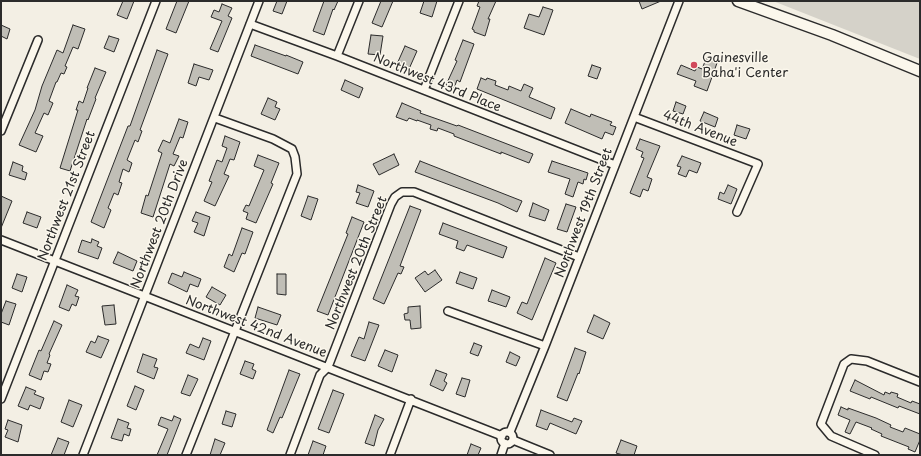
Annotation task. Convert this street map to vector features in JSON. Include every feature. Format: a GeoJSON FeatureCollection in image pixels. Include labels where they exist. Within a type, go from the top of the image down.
{"type":"FeatureCollection","features":[{"type":"Feature","properties":{"kind":"street","name":"Northwest 21st Street"},"geometry":{"type":"LineString","coordinates":[[1,399],[156,1]]}},
{"type":"Feature","properties":{"kind":"street","name":"Northwest 20th Drive"},"geometry":{"type":"LineString","coordinates":[[84,455],[259,1]]}},
{"type":"Feature","properties":{"kind":"street"},"geometry":{"type":"LineString","coordinates":[[337,56],[359,1]]}},
{"type":"Feature","properties":{"kind":"street"},"geometry":{"type":"LineString","coordinates":[[424,90],[459,1]]}},
{"type":"Feature","properties":{"kind":"street","name":"Northwest 19th Street"},"geometry":{"type":"LineString","coordinates":[[510,432],[580,257],[679,1]]}},
{"type":"Feature","properties":{"kind":"street"},"geometry":{"type":"LineString","coordinates":[[738,1],[832,35],[920,71]]}},
{"type":"Feature","properties":{"kind":"street","name":"Northwest 43rd Place"},"geometry":{"type":"LineString","coordinates":[[250,24],[337,56],[615,165]]}},
{"type":"Feature","properties":{"kind":"street"},"geometry":{"type":"LineString","coordinates":[[1,131],[38,40]]}},
{"type":"Feature","properties":{"kind":"street","name":"44th Avenue"},"geometry":{"type":"LineString","coordinates":[[634,117],[758,164],[737,212]]}},
{"type":"Feature","properties":{"kind":"street"},"geometry":{"type":"LineString","coordinates":[[186,455],[297,174],[295,157],[292,149],[273,139],[214,118]]}},
{"type":"Feature","properties":{"kind":"street","name":"Northwest 20th Street"},"geometry":{"type":"LineString","coordinates":[[290,455],[320,375],[328,367],[391,204],[395,197],[402,192],[414,192],[580,257]]}},
{"type":"Feature","properties":{"kind":"street","name":"Northwest 42nd Avenue"},"geometry":{"type":"LineString","coordinates":[[1,240],[411,399],[502,436]]}},
{"type":"Feature","properties":{"kind":"street"},"geometry":{"type":"LineString","coordinates":[[448,310],[545,346]]}},
{"type":"Feature","properties":{"kind":"street"},"geometry":{"type":"LineString","coordinates":[[875,455],[831,436],[821,424],[822,418],[844,364],[851,359],[867,361],[920,382]]}},
{"type":"Feature","properties":{"kind":"street"},"geometry":{"type":"LineString","coordinates":[[390,455],[411,399]]}},
{"type":"Feature","properties":{"kind":"street"},"geometry":{"type":"LineString","coordinates":[[505,443],[502,440],[502,436],[505,432],[510,432],[513,435],[513,440]]}},
{"type":"Feature","properties":{"kind":"street"},"geometry":{"type":"LineString","coordinates":[[505,443],[510,443],[513,440]]}},
{"type":"Feature","properties":{"kind":"street"},"geometry":{"type":"LineString","coordinates":[[513,440],[550,455]]}},
{"type":"Feature","properties":{"kind":"street"},"geometry":{"type":"LineString","coordinates":[[501,455],[505,443]]}},
{"type":"Feature","properties":{"kind":"shaded area"},"geometry":{"type":"Polygon","coordinates":[[[773,1],[920,1],[920,59],[773,1]]]}},
{"type":"Feature","properties":{"kind":"building"},"geometry":{"type":"Polygon","coordinates":[[[123,1],[134,1],[127,19],[117,15],[123,1]]]}},
{"type":"Feature","properties":{"kind":"building"},"geometry":{"type":"Polygon","coordinates":[[[177,1],[189,1],[176,33],[166,29],[177,1]]]}},
{"type":"Feature","properties":{"kind":"building"},"geometry":{"type":"Polygon","coordinates":[[[277,1],[287,1],[282,14],[273,11],[277,1]]]}},
{"type":"Feature","properties":{"kind":"building"},"geometry":{"type":"Polygon","coordinates":[[[324,1],[338,1],[334,10],[333,9],[324,35],[313,31],[324,1]]]}},
{"type":"Feature","properties":{"kind":"building"},"geometry":{"type":"Polygon","coordinates":[[[381,1],[393,1],[382,27],[372,23],[381,1]]]}},
{"type":"Feature","properties":{"kind":"building"},"geometry":{"type":"Polygon","coordinates":[[[424,1],[437,1],[432,17],[420,13],[424,1]]]}},
{"type":"Feature","properties":{"kind":"building"},"geometry":{"type":"Polygon","coordinates":[[[479,1],[496,1],[488,19],[490,19],[485,36],[474,32],[472,29],[480,7],[477,6],[479,1]]]}},
{"type":"Feature","properties":{"kind":"building"},"geometry":{"type":"Polygon","coordinates":[[[639,1],[661,1],[642,9],[639,1]]]}},
{"type":"Feature","properties":{"kind":"building"},"geometry":{"type":"Polygon","coordinates":[[[222,4],[232,8],[228,16],[232,18],[218,52],[210,49],[222,21],[211,17],[214,10],[219,12],[222,4]]]}},
{"type":"Feature","properties":{"kind":"building"},"geometry":{"type":"Polygon","coordinates":[[[543,7],[553,10],[544,35],[524,28],[529,14],[539,17],[543,7]]]}},
{"type":"Feature","properties":{"kind":"building"},"geometry":{"type":"Polygon","coordinates":[[[1,25],[10,29],[7,39],[1,36],[1,25]]]}},
{"type":"Feature","properties":{"kind":"building"},"geometry":{"type":"Polygon","coordinates":[[[73,25],[85,29],[78,49],[73,47],[65,66],[67,67],[64,74],[61,73],[56,82],[49,101],[53,103],[48,115],[44,113],[35,133],[43,136],[36,152],[19,145],[35,110],[42,86],[57,50],[63,53],[73,25]]]}},
{"type":"Feature","properties":{"kind":"building"},"geometry":{"type":"Polygon","coordinates":[[[371,35],[383,36],[380,55],[368,54],[371,35]]]}},
{"type":"Feature","properties":{"kind":"building"},"geometry":{"type":"Polygon","coordinates":[[[109,36],[119,39],[114,52],[104,48],[109,36]]]}},
{"type":"Feature","properties":{"kind":"building"},"geometry":{"type":"Polygon","coordinates":[[[463,40],[474,44],[460,82],[457,80],[454,88],[446,85],[457,61],[455,60],[463,40]]]}},
{"type":"Feature","properties":{"kind":"building"},"geometry":{"type":"Polygon","coordinates":[[[255,45],[303,62],[298,74],[251,56],[255,45]]]}},
{"type":"Feature","properties":{"kind":"building"},"geometry":{"type":"Polygon","coordinates":[[[405,46],[417,51],[409,69],[397,64],[405,46]]]}},
{"type":"Feature","properties":{"kind":"building"},"geometry":{"type":"Polygon","coordinates":[[[157,50],[168,54],[140,130],[142,131],[138,142],[135,140],[127,160],[132,163],[129,172],[123,169],[119,182],[122,183],[118,195],[114,193],[108,208],[111,210],[104,228],[91,222],[128,126],[130,126],[157,50]]]}},
{"type":"Feature","properties":{"kind":"building"},"geometry":{"type":"Polygon","coordinates":[[[706,59],[717,63],[707,91],[694,86],[696,81],[677,74],[681,65],[695,71],[697,67],[702,69],[706,59]]]}},
{"type":"Feature","properties":{"kind":"building"},"geometry":{"type":"Polygon","coordinates":[[[194,64],[213,70],[209,80],[199,77],[196,86],[188,83],[194,64]]]}},
{"type":"Feature","properties":{"kind":"building"},"geometry":{"type":"Polygon","coordinates":[[[592,65],[601,68],[597,79],[588,76],[592,65]]]}},
{"type":"Feature","properties":{"kind":"building"},"geometry":{"type":"Polygon","coordinates":[[[95,68],[106,72],[88,120],[87,119],[70,171],[60,168],[78,110],[76,110],[79,101],[83,103],[95,68]]]}},
{"type":"Feature","properties":{"kind":"building"},"geometry":{"type":"Polygon","coordinates":[[[481,78],[496,81],[495,85],[508,90],[509,86],[521,91],[524,84],[533,88],[529,97],[555,108],[551,119],[477,89],[481,78]]]}},
{"type":"Feature","properties":{"kind":"building"},"geometry":{"type":"Polygon","coordinates":[[[345,80],[363,88],[359,98],[341,90],[345,80]]]}},
{"type":"Feature","properties":{"kind":"building"},"geometry":{"type":"Polygon","coordinates":[[[268,98],[277,102],[275,107],[280,109],[275,120],[261,114],[268,98]]]}},
{"type":"Feature","properties":{"kind":"building"},"geometry":{"type":"Polygon","coordinates":[[[676,102],[686,106],[683,114],[673,111],[676,102]]]}},
{"type":"Feature","properties":{"kind":"building"},"geometry":{"type":"Polygon","coordinates":[[[402,103],[421,111],[420,113],[457,126],[458,125],[533,154],[529,163],[454,136],[454,134],[438,128],[437,131],[430,129],[431,125],[417,120],[409,118],[407,121],[396,117],[402,103]]]}},
{"type":"Feature","properties":{"kind":"building"},"geometry":{"type":"Polygon","coordinates":[[[571,109],[590,117],[591,114],[612,122],[610,125],[616,127],[613,135],[605,132],[602,139],[565,123],[571,109]]]}},
{"type":"Feature","properties":{"kind":"building"},"geometry":{"type":"Polygon","coordinates":[[[704,112],[718,118],[715,127],[700,121],[704,112]]]}},
{"type":"Feature","properties":{"kind":"building"},"geometry":{"type":"Polygon","coordinates":[[[179,119],[188,122],[183,138],[180,137],[173,154],[179,156],[174,166],[170,164],[153,217],[141,213],[146,195],[148,196],[162,153],[158,151],[163,140],[170,143],[179,119]]]}},
{"type":"Feature","properties":{"kind":"building"},"geometry":{"type":"Polygon","coordinates":[[[737,125],[750,129],[746,139],[734,135],[737,125]]]}},
{"type":"Feature","properties":{"kind":"building"},"geometry":{"type":"Polygon","coordinates":[[[225,136],[240,142],[234,160],[230,159],[224,174],[229,176],[215,206],[204,201],[212,182],[209,181],[217,160],[222,162],[227,148],[222,146],[225,136]]]}},
{"type":"Feature","properties":{"kind":"building"},"geometry":{"type":"Polygon","coordinates":[[[640,139],[660,146],[647,177],[652,179],[648,191],[643,189],[640,197],[630,193],[644,158],[641,157],[643,152],[636,149],[640,139]]]}},
{"type":"Feature","properties":{"kind":"building"},"geometry":{"type":"Polygon","coordinates":[[[394,154],[399,165],[379,175],[373,164],[394,154]]]}},
{"type":"Feature","properties":{"kind":"building"},"geometry":{"type":"Polygon","coordinates":[[[258,155],[279,163],[271,183],[273,184],[256,223],[246,219],[248,213],[243,211],[246,205],[249,206],[264,170],[254,166],[258,155]]]}},
{"type":"Feature","properties":{"kind":"building"},"geometry":{"type":"Polygon","coordinates":[[[682,156],[701,163],[697,173],[689,170],[686,177],[678,174],[681,167],[677,166],[682,156]]]}},
{"type":"Feature","properties":{"kind":"building"},"geometry":{"type":"Polygon","coordinates":[[[420,161],[522,201],[517,212],[498,203],[415,172],[420,161]]]}},
{"type":"Feature","properties":{"kind":"building"},"geometry":{"type":"Polygon","coordinates":[[[552,161],[588,173],[583,184],[578,182],[573,197],[565,194],[570,179],[548,172],[552,161]]]}},
{"type":"Feature","properties":{"kind":"building"},"geometry":{"type":"Polygon","coordinates":[[[13,162],[23,166],[22,171],[27,173],[25,180],[9,175],[13,162]]]}},
{"type":"Feature","properties":{"kind":"building"},"geometry":{"type":"Polygon","coordinates":[[[358,185],[374,191],[368,207],[356,203],[360,193],[356,192],[358,185]]]}},
{"type":"Feature","properties":{"kind":"building"},"geometry":{"type":"Polygon","coordinates":[[[728,185],[737,189],[731,204],[718,199],[720,192],[724,194],[728,185]]]}},
{"type":"Feature","properties":{"kind":"building"},"geometry":{"type":"Polygon","coordinates":[[[1,196],[12,201],[1,228],[1,196]]]}},
{"type":"Feature","properties":{"kind":"building"},"geometry":{"type":"Polygon","coordinates":[[[308,196],[318,199],[311,220],[301,216],[308,196]]]}},
{"type":"Feature","properties":{"kind":"building"},"geometry":{"type":"Polygon","coordinates":[[[533,203],[549,210],[545,221],[529,216],[533,203]]]}},
{"type":"Feature","properties":{"kind":"building"},"geometry":{"type":"Polygon","coordinates":[[[566,204],[576,207],[567,232],[557,229],[566,204]]]}},
{"type":"Feature","properties":{"kind":"building"},"geometry":{"type":"Polygon","coordinates":[[[410,206],[421,210],[400,266],[404,267],[401,274],[398,273],[384,304],[373,299],[410,206]]]}},
{"type":"Feature","properties":{"kind":"building"},"geometry":{"type":"Polygon","coordinates":[[[27,212],[41,217],[37,228],[23,223],[27,212]]]}},
{"type":"Feature","properties":{"kind":"building"},"geometry":{"type":"Polygon","coordinates":[[[196,212],[210,217],[204,236],[194,232],[198,223],[192,221],[196,212]]]}},
{"type":"Feature","properties":{"kind":"building"},"geometry":{"type":"Polygon","coordinates":[[[352,217],[364,222],[328,315],[317,311],[348,234],[346,233],[352,217]]]}},
{"type":"Feature","properties":{"kind":"building"},"geometry":{"type":"Polygon","coordinates":[[[443,223],[507,247],[503,258],[467,245],[464,251],[456,248],[458,241],[439,234],[443,223]]]}},
{"type":"Feature","properties":{"kind":"building"},"geometry":{"type":"Polygon","coordinates":[[[242,228],[253,232],[245,254],[242,253],[234,272],[224,267],[229,254],[232,256],[242,228]]]}},
{"type":"Feature","properties":{"kind":"building"},"geometry":{"type":"Polygon","coordinates":[[[92,239],[99,242],[97,246],[102,248],[98,259],[78,252],[82,240],[91,243],[92,239]]]}},
{"type":"Feature","properties":{"kind":"building"},"geometry":{"type":"Polygon","coordinates":[[[118,252],[137,261],[133,271],[113,263],[118,252]]]}},
{"type":"Feature","properties":{"kind":"building"},"geometry":{"type":"Polygon","coordinates":[[[545,258],[556,263],[532,320],[517,313],[522,302],[527,304],[545,258]]]}},
{"type":"Feature","properties":{"kind":"building"},"geometry":{"type":"Polygon","coordinates":[[[435,270],[442,280],[425,292],[415,278],[425,271],[428,275],[435,270]]]}},
{"type":"Feature","properties":{"kind":"building"},"geometry":{"type":"Polygon","coordinates":[[[184,272],[201,279],[198,287],[190,284],[187,292],[168,283],[172,273],[182,277],[184,272]]]}},
{"type":"Feature","properties":{"kind":"building"},"geometry":{"type":"Polygon","coordinates":[[[460,272],[477,278],[473,289],[456,283],[460,272]]]}},
{"type":"Feature","properties":{"kind":"building"},"geometry":{"type":"Polygon","coordinates":[[[17,274],[27,277],[22,292],[12,288],[17,274]]]}},
{"type":"Feature","properties":{"kind":"building"},"geometry":{"type":"Polygon","coordinates":[[[277,274],[286,274],[286,295],[277,294],[277,274]]]}},
{"type":"Feature","properties":{"kind":"building"},"geometry":{"type":"Polygon","coordinates":[[[67,285],[78,290],[75,296],[79,297],[76,306],[72,304],[69,311],[59,307],[67,285]]]}},
{"type":"Feature","properties":{"kind":"building"},"geometry":{"type":"Polygon","coordinates":[[[212,287],[226,295],[220,305],[206,297],[212,287]]]}},
{"type":"Feature","properties":{"kind":"building"},"geometry":{"type":"Polygon","coordinates":[[[492,290],[510,297],[506,307],[488,301],[492,290]]]}},
{"type":"Feature","properties":{"kind":"building"},"geometry":{"type":"Polygon","coordinates":[[[6,301],[16,304],[9,325],[1,322],[1,314],[6,301]]]}},
{"type":"Feature","properties":{"kind":"building"},"geometry":{"type":"Polygon","coordinates":[[[114,305],[116,324],[105,325],[102,306],[114,305]]]}},
{"type":"Feature","properties":{"kind":"building"},"geometry":{"type":"Polygon","coordinates":[[[420,306],[421,328],[411,329],[410,320],[405,320],[404,314],[408,313],[408,307],[420,306]]]}},
{"type":"Feature","properties":{"kind":"building"},"geometry":{"type":"Polygon","coordinates":[[[258,307],[281,315],[277,325],[255,318],[258,307]]]}},
{"type":"Feature","properties":{"kind":"building"},"geometry":{"type":"Polygon","coordinates":[[[594,315],[610,323],[603,339],[587,332],[594,315]]]}},
{"type":"Feature","properties":{"kind":"building"},"geometry":{"type":"Polygon","coordinates":[[[54,321],[62,325],[49,354],[47,363],[51,364],[48,372],[44,371],[41,380],[29,375],[39,350],[41,351],[54,321]]]}},
{"type":"Feature","properties":{"kind":"building"},"geometry":{"type":"Polygon","coordinates":[[[369,322],[379,325],[365,361],[351,356],[359,337],[364,339],[369,322]]]}},
{"type":"Feature","properties":{"kind":"building"},"geometry":{"type":"Polygon","coordinates":[[[98,336],[109,340],[101,358],[86,352],[91,341],[95,343],[98,336]]]}},
{"type":"Feature","properties":{"kind":"building"},"geometry":{"type":"Polygon","coordinates":[[[203,338],[211,341],[204,360],[186,353],[190,344],[199,348],[203,338]]]}},
{"type":"Feature","properties":{"kind":"building"},"geometry":{"type":"Polygon","coordinates":[[[474,343],[482,346],[478,356],[470,353],[474,343]]]}},
{"type":"Feature","properties":{"kind":"building"},"geometry":{"type":"Polygon","coordinates":[[[575,348],[586,352],[579,374],[578,373],[567,401],[557,397],[575,348]]]}},
{"type":"Feature","properties":{"kind":"building"},"geometry":{"type":"Polygon","coordinates":[[[385,350],[398,355],[392,372],[378,366],[385,350]]]}},
{"type":"Feature","properties":{"kind":"building"},"geometry":{"type":"Polygon","coordinates":[[[510,352],[520,357],[516,366],[506,362],[510,352]]]}},
{"type":"Feature","properties":{"kind":"building"},"geometry":{"type":"Polygon","coordinates":[[[143,354],[157,359],[154,367],[158,368],[154,379],[137,372],[143,354]]]}},
{"type":"Feature","properties":{"kind":"building"},"geometry":{"type":"Polygon","coordinates":[[[245,361],[254,364],[252,369],[256,371],[253,379],[240,374],[245,361]]]}},
{"type":"Feature","properties":{"kind":"building"},"geometry":{"type":"Polygon","coordinates":[[[289,370],[300,374],[282,418],[280,417],[273,433],[267,430],[289,370]]]}},
{"type":"Feature","properties":{"kind":"building"},"geometry":{"type":"Polygon","coordinates":[[[436,370],[447,374],[444,381],[447,383],[443,391],[430,385],[436,370]]]}},
{"type":"Feature","properties":{"kind":"building"},"geometry":{"type":"Polygon","coordinates":[[[188,375],[198,379],[190,396],[181,393],[188,375]]]}},
{"type":"Feature","properties":{"kind":"building"},"geometry":{"type":"Polygon","coordinates":[[[462,378],[470,380],[465,397],[456,394],[462,378]]]}},
{"type":"Feature","properties":{"kind":"building"},"geometry":{"type":"Polygon","coordinates":[[[855,380],[884,395],[885,392],[890,394],[891,392],[898,394],[897,397],[911,403],[912,401],[920,404],[920,414],[899,406],[898,408],[871,397],[870,399],[850,391],[855,380]]]}},
{"type":"Feature","properties":{"kind":"building"},"geometry":{"type":"Polygon","coordinates":[[[135,386],[144,390],[136,410],[127,406],[135,386]]]}},
{"type":"Feature","properties":{"kind":"building"},"geometry":{"type":"Polygon","coordinates":[[[26,387],[36,391],[34,394],[44,398],[40,409],[30,405],[28,410],[18,406],[26,387]]]}},
{"type":"Feature","properties":{"kind":"building"},"geometry":{"type":"Polygon","coordinates":[[[333,390],[344,394],[329,433],[318,429],[333,390]]]}},
{"type":"Feature","properties":{"kind":"building"},"geometry":{"type":"Polygon","coordinates":[[[69,400],[82,405],[73,427],[61,422],[69,400]]]}},
{"type":"Feature","properties":{"kind":"building"},"geometry":{"type":"Polygon","coordinates":[[[841,407],[876,418],[891,425],[890,427],[903,432],[905,428],[920,434],[920,440],[915,452],[908,449],[909,447],[881,436],[882,434],[871,429],[872,428],[856,422],[850,434],[845,432],[850,420],[838,415],[841,407]]]}},
{"type":"Feature","properties":{"kind":"building"},"geometry":{"type":"Polygon","coordinates":[[[541,410],[572,422],[574,418],[582,421],[576,434],[550,423],[547,430],[536,426],[541,410]]]}},
{"type":"Feature","properties":{"kind":"building"},"geometry":{"type":"Polygon","coordinates":[[[226,411],[236,414],[232,427],[222,424],[226,411]]]}},
{"type":"Feature","properties":{"kind":"building"},"geometry":{"type":"Polygon","coordinates":[[[375,415],[384,419],[378,430],[374,446],[365,443],[375,415]]]}},
{"type":"Feature","properties":{"kind":"building"},"geometry":{"type":"Polygon","coordinates":[[[174,416],[181,419],[167,455],[157,455],[168,429],[158,425],[161,417],[172,421],[174,416]]]}},
{"type":"Feature","properties":{"kind":"building"},"geometry":{"type":"Polygon","coordinates":[[[118,419],[129,423],[127,428],[131,429],[129,436],[124,434],[122,441],[111,438],[118,419]]]}},
{"type":"Feature","properties":{"kind":"building"},"geometry":{"type":"Polygon","coordinates":[[[8,420],[22,425],[18,442],[5,437],[8,430],[5,429],[8,420]]]}},
{"type":"Feature","properties":{"kind":"building"},"geometry":{"type":"Polygon","coordinates":[[[58,438],[69,442],[64,455],[51,455],[58,438]]]}},
{"type":"Feature","properties":{"kind":"building"},"geometry":{"type":"Polygon","coordinates":[[[215,439],[225,443],[220,455],[210,455],[215,439]]]}},
{"type":"Feature","properties":{"kind":"building"},"geometry":{"type":"Polygon","coordinates":[[[621,440],[637,446],[634,455],[623,455],[616,453],[621,440]]]}},
{"type":"Feature","properties":{"kind":"building"},"geometry":{"type":"Polygon","coordinates":[[[313,441],[326,446],[323,455],[308,455],[313,441]]]}},
{"type":"Feature","properties":{"kind":"building"},"geometry":{"type":"Polygon","coordinates":[[[471,444],[481,448],[478,455],[467,455],[471,444]]]}},
{"type":"Feature","properties":{"kind":"place","name":"Gainesville Baha'i Center"},"geometry":{"type":"Point","coordinates":[694,65]}}]}
